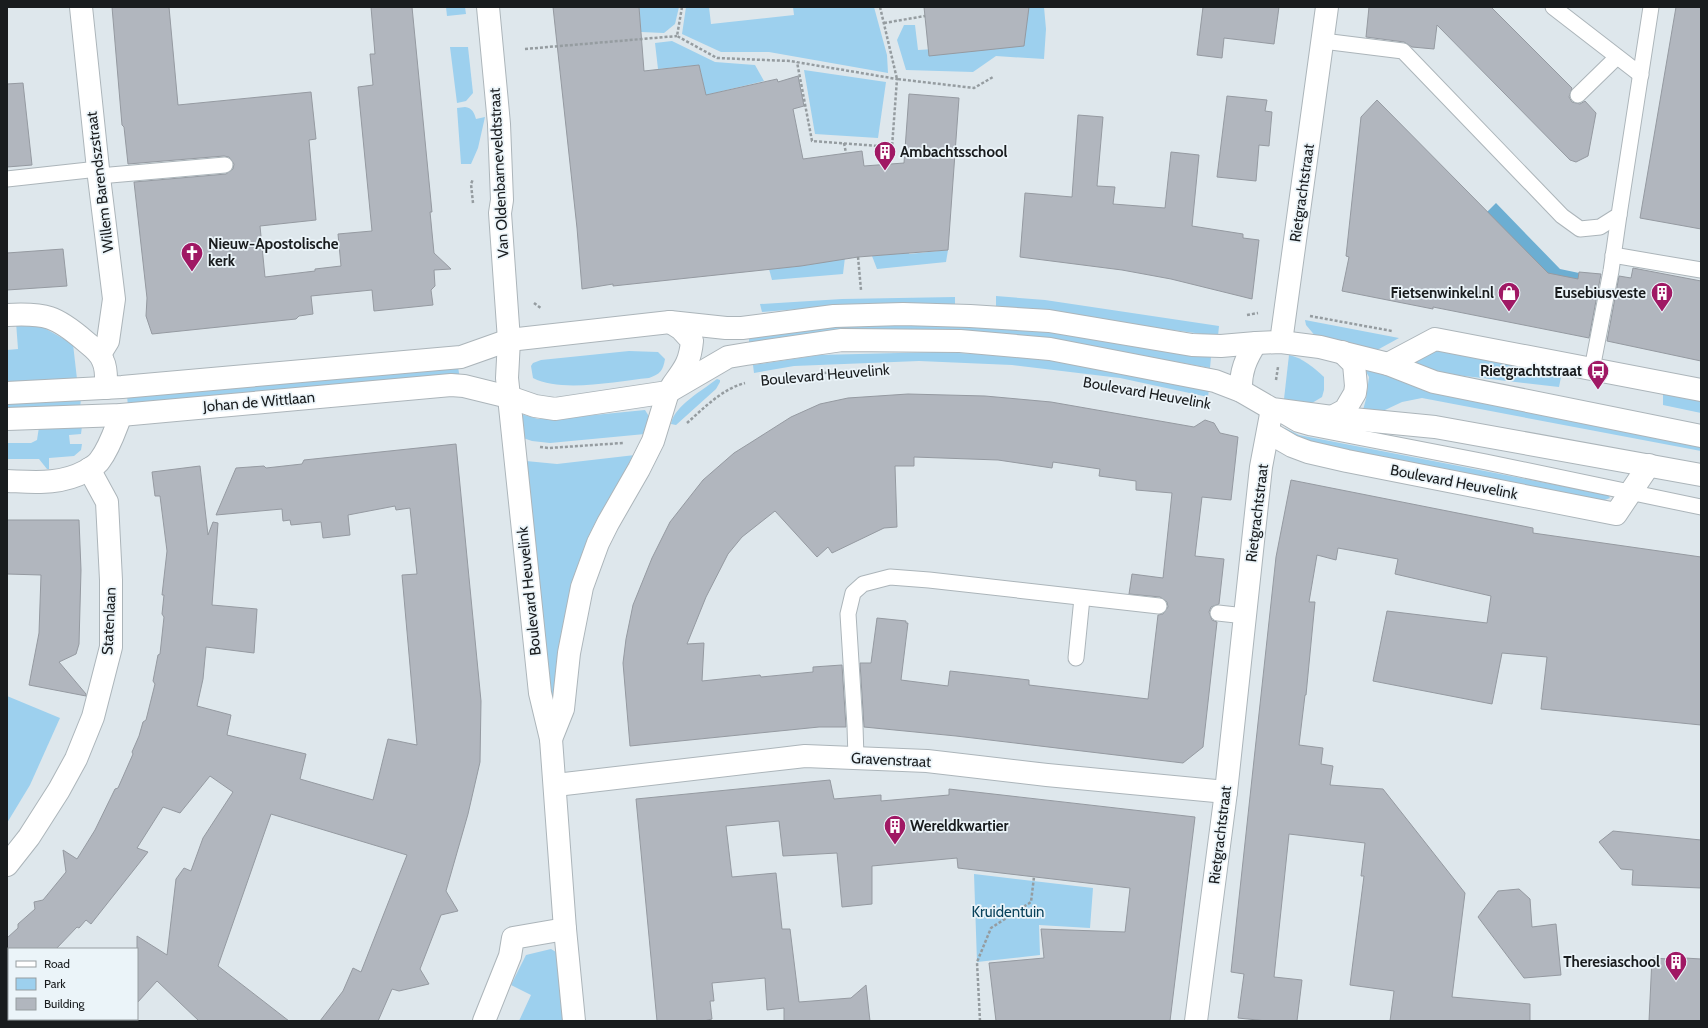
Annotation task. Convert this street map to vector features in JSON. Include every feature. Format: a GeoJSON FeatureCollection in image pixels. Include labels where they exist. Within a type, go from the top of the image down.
{"type":"FeatureCollection","features":[{"type":"Feature","properties":{"kind":"street","name":"Willem Barendszstraat"},"geometry":{"type":"LineString","coordinates":[[81,7],[98,173],[114,299],[108,341],[100,354]]}},
{"type":"Feature","properties":{"kind":"street","name":"Van Oldenbarneveldtstraat"},"geometry":{"type":"LineString","coordinates":[[488,7],[499,124],[502,200],[500,213],[509,340]]}},
{"type":"Feature","properties":{"kind":"street","name":"Rietgrachtstraat"},"geometry":{"type":"LineString","coordinates":[[1281,342],[1327,7]]}},
{"type":"Feature","properties":{"kind":"street"},"geometry":{"type":"LineString","coordinates":[[509,340],[670,322],[726,328],[742,328],[834,316],[903,314],[970,316],[1049,321],[1192,345],[1221,346],[1281,342],[1320,347],[1388,364],[1434,382],[1701,436]]}},
{"type":"Feature","properties":{"kind":"street"},"geometry":{"type":"LineString","coordinates":[[7,315],[44,316],[58,320],[70,328],[100,354],[104,362],[106,388]]}},
{"type":"Feature","properties":{"kind":"street"},"geometry":{"type":"LineString","coordinates":[[668,392],[688,364],[691,354],[692,341],[681,328],[670,322]]}},
{"type":"Feature","properties":{"kind":"street","name":"Johan de Wittlaan"},"geometry":{"type":"LineString","coordinates":[[7,393],[106,388],[461,357],[509,340]]}},
{"type":"Feature","properties":{"kind":"street","name":"Boulevard Heuvelink"},"geometry":{"type":"LineString","coordinates":[[509,340],[507,378],[540,692],[551,739],[556,785],[565,929],[574,1021]]}},
{"type":"Feature","properties":{"kind":"street","name":"Boulevard Heuvelink"},"geometry":{"type":"LineString","coordinates":[[509,397],[535,406],[555,409],[668,392],[728,357],[842,340],[960,341],[1050,349],[1215,381],[1241,391],[1272,408],[1332,417],[1435,426],[1701,475]]}},
{"type":"Feature","properties":{"kind":"street"},"geometry":{"type":"LineString","coordinates":[[1388,364],[1435,340],[1701,390]]}},
{"type":"Feature","properties":{"kind":"street"},"geometry":{"type":"LineString","coordinates":[[1241,391],[1240,380],[1245,361],[1256,343]]}},
{"type":"Feature","properties":{"kind":"street"},"geometry":{"type":"LineString","coordinates":[[1332,417],[1346,410],[1355,393],[1356,386],[1354,364],[1342,352]]}},
{"type":"Feature","properties":{"kind":"street","name":"Johan de Wittlaan"},"geometry":{"type":"LineString","coordinates":[[7,419],[121,415],[451,385],[464,386],[509,397]]}},
{"type":"Feature","properties":{"kind":"street","name":"Boulevard Heuvelink"},"geometry":{"type":"LineString","coordinates":[[551,739],[563,709],[569,653],[582,587],[598,543],[653,441],[668,392]]}},
{"type":"Feature","properties":{"kind":"street","name":"Rietgrachtstraat"},"geometry":{"type":"LineString","coordinates":[[1196,1021],[1226,792],[1261,467],[1272,408]]}},
{"type":"Feature","properties":{"kind":"street"},"geometry":{"type":"LineString","coordinates":[[7,481],[57,482],[74,478],[89,470],[99,462],[105,453],[121,415]]}},
{"type":"Feature","properties":{"kind":"street","name":"Boulevard Heuvelink"},"geometry":{"type":"LineString","coordinates":[[1268,432],[1292,446],[1308,452],[1616,514],[1649,465]]}},
{"type":"Feature","properties":{"kind":"street","name":"Statenlaan"},"geometry":{"type":"LineString","coordinates":[[7,865],[33,830],[59,790],[76,759],[93,717],[111,647],[112,580],[107,502],[89,470]]}},
{"type":"Feature","properties":{"kind":"street","name":"Gravenstraat"},"geometry":{"type":"LineString","coordinates":[[556,785],[805,756],[927,761],[1047,775],[1226,792]]}},
{"type":"Feature","properties":{"kind":"street"},"geometry":{"type":"LineString","coordinates":[[484,1021],[510,956],[514,938],[565,929]]}},
{"type":"Feature","properties":{"kind":"lane"},"geometry":{"type":"LineString","coordinates":[[1554,7],[1641,75]]}},
{"type":"Feature","properties":{"kind":"lane"},"geometry":{"type":"LineString","coordinates":[[1592,369],[1613,255],[1651,7]]}},
{"type":"Feature","properties":{"kind":"lane"},"geometry":{"type":"LineString","coordinates":[[1323,41],[1403,52],[1562,216],[1580,229],[1600,227],[1619,215]]}},
{"type":"Feature","properties":{"kind":"lane"},"geometry":{"type":"LineString","coordinates":[[1578,95],[1617,57]]}},
{"type":"Feature","properties":{"kind":"lane"},"geometry":{"type":"LineString","coordinates":[[7,179],[225,165]]}},
{"type":"Feature","properties":{"kind":"lane"},"geometry":{"type":"LineString","coordinates":[[1613,255],[1701,270]]}},
{"type":"Feature","properties":{"kind":"lane","name":"Boulevard Heuvelink"},"geometry":{"type":"LineString","coordinates":[[1272,408],[1297,424],[1311,428],[1486,462],[1701,507]]}},
{"type":"Feature","properties":{"kind":"lane"},"geometry":{"type":"LineString","coordinates":[[856,758],[848,614],[853,594],[863,584],[890,577],[1159,606]]}},
{"type":"Feature","properties":{"kind":"lane"},"geometry":{"type":"LineString","coordinates":[[1076,658],[1082,598]]}},
{"type":"Feature","properties":{"kind":"lane"},"geometry":{"type":"LineString","coordinates":[[1218,613],[1245,616]]}},
{"type":"Feature","properties":{"kind":"path"},"geometry":{"type":"LineString","coordinates":[[677,36],[682,7]]}},
{"type":"Feature","properties":{"kind":"path"},"geometry":{"type":"LineString","coordinates":[[797,62],[812,141],[892,147],[897,79],[880,7]]}},
{"type":"Feature","properties":{"kind":"path"},"geometry":{"type":"LineString","coordinates":[[884,23],[925,16]]}},
{"type":"Feature","properties":{"kind":"path"},"geometry":{"type":"LineString","coordinates":[[525,49],[677,36],[717,58],[797,62],[897,79],[974,88],[993,77]]}},
{"type":"Feature","properties":{"kind":"path"},"geometry":{"type":"LineString","coordinates":[[844,143],[846,153]]}},
{"type":"Feature","properties":{"kind":"path"},"geometry":{"type":"LineString","coordinates":[[858,257],[861,290]]}},
{"type":"Feature","properties":{"kind":"path"},"geometry":{"type":"LineString","coordinates":[[1272,408],[1281,342]]}},
{"type":"Feature","properties":{"kind":"path","name":"Boulevard Heuvelink"},"geometry":{"type":"LineString","coordinates":[[805,374],[888,369]]}},
{"type":"Feature","properties":{"kind":"path","name":"Boulevard Heuvelink"},"geometry":{"type":"LineString","coordinates":[[514,441],[532,446],[550,448],[653,441],[668,437],[677,432],[714,399],[738,385],[749,382]]}},
{"type":"Feature","properties":{"kind":"path"},"geometry":{"type":"LineString","coordinates":[[980,1021],[977,962],[991,928],[1031,902],[1034,877]]}},
{"type":"Feature","properties":{"kind":"green space"},"geometry":{"type":"Polygon","coordinates":[[[446,7],[465,7],[466,14],[447,16],[446,7]]]}},
{"type":"Feature","properties":{"kind":"green space"},"geometry":{"type":"Polygon","coordinates":[[[639,7],[679,7],[675,24],[664,33],[641,32],[639,7]]]}},
{"type":"Feature","properties":{"kind":"green space"},"geometry":{"type":"Polygon","coordinates":[[[686,7],[709,7],[711,24],[794,15],[793,7],[874,7],[887,55],[888,73],[769,52],[721,52],[682,34],[686,7]]]}},
{"type":"Feature","properties":{"kind":"green space"},"geometry":{"type":"Polygon","coordinates":[[[1009,7],[1044,7],[1046,29],[1044,59],[996,56],[973,72],[906,70],[897,40],[904,25],[915,25],[918,50],[1013,44],[1009,7]]]}},
{"type":"Feature","properties":{"kind":"green space"},"geometry":{"type":"Polygon","coordinates":[[[672,41],[715,62],[755,65],[764,81],[706,95],[699,65],[658,69],[655,43],[672,41]]]}},
{"type":"Feature","properties":{"kind":"green space"},"geometry":{"type":"Polygon","coordinates":[[[450,47],[468,47],[473,93],[466,101],[457,103],[450,47]]]}},
{"type":"Feature","properties":{"kind":"green space"},"geometry":{"type":"Polygon","coordinates":[[[804,70],[886,82],[878,138],[815,134],[804,70]]]}},
{"type":"Feature","properties":{"kind":"green space"},"geometry":{"type":"Polygon","coordinates":[[[465,107],[472,111],[476,119],[485,117],[478,148],[471,164],[461,164],[457,108],[465,107]]]}},
{"type":"Feature","properties":{"kind":"green space"},"geometry":{"type":"Polygon","coordinates":[[[909,250],[909,254],[948,250],[946,262],[877,269],[872,256],[909,250]]]}},
{"type":"Feature","properties":{"kind":"green space"},"geometry":{"type":"Polygon","coordinates":[[[845,257],[843,274],[772,280],[769,269],[808,265],[845,257]]]}},
{"type":"Feature","properties":{"kind":"green space"},"geometry":{"type":"Polygon","coordinates":[[[996,296],[1045,300],[1219,326],[1218,336],[996,308],[996,296]]]}},
{"type":"Feature","properties":{"kind":"green space"},"geometry":{"type":"Polygon","coordinates":[[[955,297],[955,304],[849,305],[762,312],[760,304],[842,299],[955,297]]]}},
{"type":"Feature","properties":{"kind":"green space"},"geometry":{"type":"Polygon","coordinates":[[[1305,320],[1399,338],[1379,349],[1370,349],[1317,338],[1306,325],[1305,320]]]}},
{"type":"Feature","properties":{"kind":"green space"},"geometry":{"type":"Polygon","coordinates":[[[16,322],[37,324],[73,344],[77,379],[7,382],[7,350],[18,349],[16,322]]]}},
{"type":"Feature","properties":{"kind":"green space"},"geometry":{"type":"Polygon","coordinates":[[[861,323],[965,323],[1053,331],[1211,357],[1210,368],[1105,349],[749,343],[749,334],[861,323]]]}},
{"type":"Feature","properties":{"kind":"green space"},"geometry":{"type":"Polygon","coordinates":[[[1441,350],[1562,372],[1559,387],[1439,373],[1416,364],[1414,361],[1428,353],[1441,350]]]}},
{"type":"Feature","properties":{"kind":"green space"},"geometry":{"type":"Polygon","coordinates":[[[629,351],[658,352],[665,359],[662,369],[656,375],[649,378],[590,385],[559,385],[533,378],[531,366],[533,363],[541,360],[629,351]]]}},
{"type":"Feature","properties":{"kind":"green space"},"geometry":{"type":"Polygon","coordinates":[[[938,352],[1059,358],[1209,389],[1208,397],[1120,378],[1012,365],[919,361],[794,366],[754,373],[753,365],[819,355],[938,352]]]}},
{"type":"Feature","properties":{"kind":"green space"},"geometry":{"type":"Polygon","coordinates":[[[1289,355],[1294,356],[1312,366],[1324,377],[1324,390],[1322,397],[1312,403],[1284,399],[1289,355]]]}},
{"type":"Feature","properties":{"kind":"green space"},"geometry":{"type":"Polygon","coordinates":[[[458,367],[460,379],[128,406],[127,396],[458,367]]]}},
{"type":"Feature","properties":{"kind":"green space"},"geometry":{"type":"Polygon","coordinates":[[[1364,368],[1701,442],[1701,451],[1422,398],[1402,402],[1385,410],[1363,410],[1369,377],[1364,368]]]}},
{"type":"Feature","properties":{"kind":"green space"},"geometry":{"type":"Polygon","coordinates":[[[717,379],[720,380],[720,382],[716,389],[676,425],[671,424],[673,417],[683,405],[717,379]]]}},
{"type":"Feature","properties":{"kind":"green space"},"geometry":{"type":"Polygon","coordinates":[[[1663,391],[1701,398],[1701,413],[1663,405],[1663,391]]]}},
{"type":"Feature","properties":{"kind":"green space"},"geometry":{"type":"Polygon","coordinates":[[[81,398],[80,409],[7,412],[7,401],[81,398]]]}},
{"type":"Feature","properties":{"kind":"green space"},"geometry":{"type":"Polygon","coordinates":[[[645,410],[650,418],[645,434],[550,443],[532,441],[523,438],[521,414],[538,419],[554,419],[645,410]]]}},
{"type":"Feature","properties":{"kind":"green space"},"geometry":{"type":"Polygon","coordinates":[[[82,426],[81,434],[69,435],[70,444],[82,444],[81,450],[74,456],[49,458],[49,469],[47,469],[39,459],[7,459],[7,443],[31,443],[37,440],[39,427],[82,426]]]}},
{"type":"Feature","properties":{"kind":"green space"},"geometry":{"type":"Polygon","coordinates":[[[1285,428],[1299,435],[1608,495],[1610,498],[1599,502],[1302,442],[1284,430],[1285,428]]]}},
{"type":"Feature","properties":{"kind":"green space"},"geometry":{"type":"Polygon","coordinates":[[[635,455],[608,500],[579,567],[555,704],[550,703],[526,461],[557,464],[635,455]]]}},
{"type":"Feature","properties":{"kind":"green space"},"geometry":{"type":"Polygon","coordinates":[[[7,696],[60,718],[30,785],[7,823],[7,696]]]}},
{"type":"Feature","properties":{"kind":"green space","name":"Kruidentuin"},"geometry":{"type":"Polygon","coordinates":[[[974,874],[1093,888],[1090,928],[1039,925],[1040,955],[977,962],[974,874]]]}},
{"type":"Feature","properties":{"kind":"green space"},"geometry":{"type":"Polygon","coordinates":[[[551,949],[556,952],[563,1021],[519,1021],[531,995],[511,985],[526,955],[551,949]]]}},
{"type":"Feature","properties":{"kind":"shaded area"},"geometry":{"type":"Polygon","coordinates":[[[1496,203],[1560,269],[1579,273],[1578,279],[1553,278],[1473,226],[1496,203]]]}},
{"type":"Feature","properties":{"kind":"building"},"geometry":{"type":"Polygon","coordinates":[[[112,7],[169,7],[178,105],[311,92],[316,139],[309,140],[316,220],[260,226],[265,277],[315,271],[315,269],[341,266],[338,234],[372,231],[358,87],[373,85],[370,54],[375,54],[371,7],[412,7],[432,212],[430,212],[434,253],[451,269],[434,270],[435,286],[431,290],[433,305],[374,311],[372,290],[311,296],[313,314],[299,316],[296,319],[152,334],[146,316],[147,298],[134,182],[226,174],[233,169],[234,164],[229,157],[224,156],[128,164],[124,127],[122,125],[112,7]]]}},
{"type":"Feature","properties":{"kind":"building"},"geometry":{"type":"Polygon","coordinates":[[[553,7],[639,7],[644,71],[699,65],[706,95],[777,79],[778,82],[798,76],[804,106],[793,109],[803,159],[862,151],[864,166],[904,163],[909,94],[959,98],[948,250],[858,257],[801,266],[613,286],[613,284],[582,289],[577,228],[553,7]]]}},
{"type":"Feature","properties":{"kind":"building"},"geometry":{"type":"Polygon","coordinates":[[[924,7],[1029,7],[1024,46],[929,56],[924,7]]]}},
{"type":"Feature","properties":{"kind":"building"},"geometry":{"type":"Polygon","coordinates":[[[1203,7],[1279,7],[1274,44],[1224,38],[1222,58],[1197,55],[1203,7]]]}},
{"type":"Feature","properties":{"kind":"building"},"geometry":{"type":"Polygon","coordinates":[[[1369,7],[1491,7],[1572,88],[1569,97],[1572,102],[1580,104],[1585,101],[1596,113],[1588,156],[1576,162],[1570,160],[1437,25],[1434,49],[1412,47],[1404,42],[1366,37],[1369,7]]]}},
{"type":"Feature","properties":{"kind":"building"},"geometry":{"type":"Polygon","coordinates":[[[1676,7],[1701,7],[1701,229],[1640,218],[1676,7]]]}},
{"type":"Feature","properties":{"kind":"building"},"geometry":{"type":"Polygon","coordinates":[[[23,83],[32,165],[7,167],[7,84],[23,83]]]}},
{"type":"Feature","properties":{"kind":"building"},"geometry":{"type":"Polygon","coordinates":[[[1227,96],[1267,100],[1265,111],[1272,112],[1269,146],[1259,145],[1256,181],[1217,177],[1227,96]]]}},
{"type":"Feature","properties":{"kind":"building"},"geometry":{"type":"Polygon","coordinates":[[[1377,100],[1548,273],[1578,279],[1579,272],[1601,274],[1589,338],[1433,307],[1433,309],[1342,291],[1349,257],[1346,256],[1361,117],[1377,100]]]}},
{"type":"Feature","properties":{"kind":"building"},"geometry":{"type":"Polygon","coordinates":[[[1078,115],[1103,117],[1097,186],[1115,187],[1113,204],[1165,208],[1171,152],[1199,155],[1192,226],[1243,234],[1243,238],[1259,240],[1252,299],[1171,279],[1122,270],[1020,257],[1025,193],[1072,197],[1078,115]]]}},
{"type":"Feature","properties":{"kind":"building"},"geometry":{"type":"Polygon","coordinates":[[[63,249],[67,286],[7,290],[7,253],[63,249]]]}},
{"type":"Feature","properties":{"kind":"building","name":"Eusebiusveste"},"geometry":{"type":"Polygon","coordinates":[[[1633,268],[1701,281],[1701,361],[1607,341],[1619,276],[1631,278],[1633,268]]]}},
{"type":"Feature","properties":{"kind":"building"},"geometry":{"type":"Polygon","coordinates":[[[908,394],[985,396],[1051,402],[1194,427],[1205,420],[1214,423],[1220,433],[1238,437],[1231,500],[1202,497],[1195,556],[1224,559],[1219,604],[1211,607],[1209,612],[1212,620],[1217,622],[1203,747],[1183,763],[956,736],[864,727],[860,663],[871,663],[877,618],[906,621],[906,623],[908,623],[901,680],[948,686],[950,671],[1029,680],[1029,685],[1148,699],[1158,615],[1163,614],[1168,607],[1167,602],[1160,597],[1129,594],[1132,574],[1163,578],[1172,493],[1136,490],[1136,481],[1099,476],[1100,469],[1053,462],[1052,468],[998,460],[914,457],[914,466],[895,466],[897,527],[884,528],[832,553],[828,547],[817,557],[775,511],[742,537],[728,554],[706,597],[687,644],[704,643],[702,681],[760,675],[761,677],[813,672],[813,667],[842,665],[846,727],[819,727],[630,746],[623,663],[633,605],[652,558],[670,522],[703,480],[734,453],[791,417],[820,404],[848,398],[908,394]]]}},
{"type":"Feature","properties":{"kind":"building"},"geometry":{"type":"Polygon","coordinates":[[[456,444],[481,701],[480,762],[468,814],[446,891],[458,911],[441,915],[420,969],[429,984],[399,991],[392,989],[378,1021],[320,1021],[343,991],[353,968],[361,972],[407,855],[271,814],[218,966],[289,1021],[199,1021],[157,981],[138,1002],[137,936],[167,955],[176,879],[184,868],[191,871],[203,838],[233,792],[210,776],[180,813],[163,807],[137,848],[148,852],[91,924],[86,920],[79,928],[77,927],[57,948],[7,949],[7,938],[18,928],[18,924],[35,909],[34,902],[43,900],[66,872],[63,850],[77,859],[95,830],[115,789],[118,788],[133,754],[132,752],[143,722],[146,720],[155,684],[153,681],[158,655],[160,654],[164,617],[162,614],[164,595],[162,595],[167,551],[160,496],[155,496],[152,472],[200,466],[208,535],[213,522],[218,523],[212,605],[257,609],[254,653],[206,647],[203,679],[197,706],[231,715],[227,735],[306,754],[300,779],[373,800],[388,739],[417,745],[402,575],[417,574],[410,508],[396,510],[395,506],[348,515],[350,535],[323,538],[321,522],[291,525],[290,520],[283,521],[282,509],[216,515],[236,468],[264,466],[266,468],[302,464],[304,460],[456,444]]]}},
{"type":"Feature","properties":{"kind":"building"},"geometry":{"type":"Polygon","coordinates":[[[1291,480],[1533,528],[1533,533],[1701,557],[1701,725],[1541,709],[1547,657],[1502,653],[1492,704],[1373,681],[1387,611],[1487,623],[1491,596],[1395,574],[1398,559],[1338,548],[1336,560],[1317,555],[1309,602],[1315,602],[1306,695],[1299,745],[1323,748],[1321,764],[1333,766],[1330,785],[1383,789],[1465,893],[1452,997],[1530,1004],[1530,1021],[1390,1021],[1394,991],[1350,985],[1364,876],[1361,876],[1365,843],[1289,834],[1274,977],[1302,980],[1297,1021],[1267,1021],[1238,1018],[1244,974],[1231,972],[1276,557],[1291,480]]]}},
{"type":"Feature","properties":{"kind":"building"},"geometry":{"type":"Polygon","coordinates":[[[7,520],[79,520],[81,570],[79,644],[76,654],[59,662],[86,694],[86,696],[29,685],[39,633],[41,575],[7,574],[7,520]]]}},
{"type":"Feature","properties":{"kind":"building"},"geometry":{"type":"Polygon","coordinates":[[[830,780],[834,799],[881,795],[881,801],[949,795],[949,789],[1195,817],[1170,1021],[996,1021],[989,963],[1044,958],[1041,929],[1125,932],[1130,888],[958,868],[957,858],[872,866],[872,904],[842,907],[837,853],[783,856],[779,821],[726,826],[732,877],[776,873],[782,929],[790,929],[799,1002],[851,998],[866,985],[870,1021],[784,1021],[784,1008],[767,1010],[765,978],[712,983],[714,1001],[710,1001],[712,1019],[704,1021],[657,1021],[636,799],[830,780]]]}},
{"type":"Feature","properties":{"kind":"building"},"geometry":{"type":"Polygon","coordinates":[[[1613,831],[1701,840],[1701,888],[1632,885],[1633,870],[1621,869],[1599,842],[1613,831]]]}},
{"type":"Feature","properties":{"kind":"building"},"geometry":{"type":"Polygon","coordinates":[[[1519,889],[1530,899],[1532,927],[1556,924],[1561,975],[1524,978],[1478,917],[1498,891],[1519,889]]]}},
{"type":"Feature","properties":{"kind":"building","name":"Theresiaschool"},"geometry":{"type":"Polygon","coordinates":[[[1669,957],[1701,959],[1701,1021],[1649,1021],[1652,958],[1669,959],[1669,957]]]}},
{"type":"Feature","properties":{"kind":"place","name":"Ambachtsschool"},"geometry":{"type":"Point","coordinates":[885,172]}},
{"type":"Feature","properties":{"kind":"place","name":"Nieuw-Apostolische kerk"},"geometry":{"type":"Point","coordinates":[192,272]}},
{"type":"Feature","properties":{"kind":"place","name":"Fietsenwinkel.nl"},"geometry":{"type":"Point","coordinates":[1509,312]}},
{"type":"Feature","properties":{"kind":"place","name":"Eusebiusveste"},"geometry":{"type":"Point","coordinates":[1662,312]}},
{"type":"Feature","properties":{"kind":"place","name":"Rietgrachtstraat"},"geometry":{"type":"Point","coordinates":[1598,390]}},
{"type":"Feature","properties":{"kind":"place","name":"Wereldkwartier"},"geometry":{"type":"Point","coordinates":[895,846]}},
{"type":"Feature","properties":{"kind":"place","name":"Theresiaschool"},"geometry":{"type":"Point","coordinates":[1676,982]}}]}
